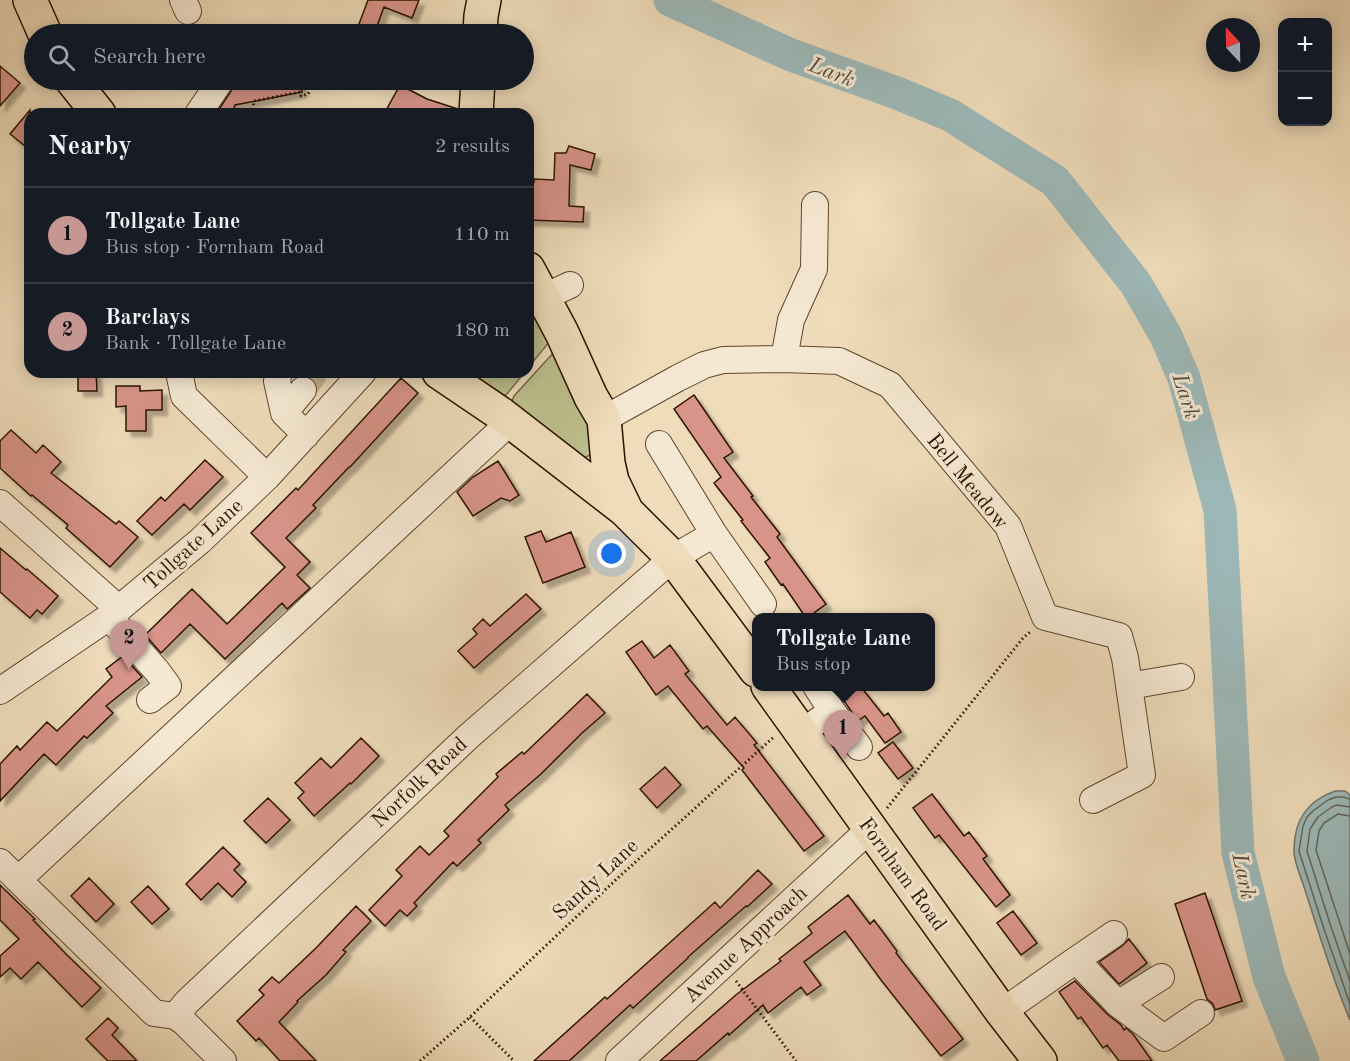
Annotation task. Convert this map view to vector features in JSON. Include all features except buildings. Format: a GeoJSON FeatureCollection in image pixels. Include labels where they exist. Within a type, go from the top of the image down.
{"type":"FeatureCollection","features":[{"type":"Feature","properties":{"kind":"main road"},"geometry":{"type":"LineString","coordinates":[[30,0],[41,24]]}},
{"type":"Feature","properties":{"kind":"main road"},"geometry":{"type":"LineString","coordinates":[[480,24],[484,0]]}},
{"type":"Feature","properties":{"kind":"main road"},"geometry":{"type":"LineString","coordinates":[[80,90],[94,108]]}},
{"type":"Feature","properties":{"kind":"main road"},"geometry":{"type":"LineString","coordinates":[[476,108],[477,90]]}},
{"type":"Feature","properties":{"kind":"main road"},"geometry":{"type":"LineString","coordinates":[[534,274],[557,291],[568,345],[597,408],[612,481],[626,510]]}},
{"type":"Feature","properties":{"kind":"main road"},"geometry":{"type":"LineString","coordinates":[[448,378],[511,422],[626,510],[673,558],[752,665]]}},
{"type":"Feature","properties":{"kind":"main road"},"geometry":{"type":"LineString","coordinates":[[580,476],[597,408]]}},
{"type":"Feature","properties":{"kind":"main road","name":"Fornham Road"},"geometry":{"type":"LineString","coordinates":[[771,691],[1002,1012],[1040,1061]]}},
{"type":"Feature","properties":{"kind":"street"},"geometry":{"type":"LineString","coordinates":[[202,108],[214,90]]}},
{"type":"Feature","properties":{"kind":"street"},"geometry":{"type":"LineString","coordinates":[[784,359],[791,320],[814,269],[808,216]]}},
{"type":"Feature","properties":{"kind":"street","name":"Bell Meadow"},"geometry":{"type":"LineString","coordinates":[[597,408],[678,378],[704,365],[723,360],[839,361],[890,385],[1008,526],[1045,617]]}},
{"type":"Feature","properties":{"kind":"street"},"geometry":{"type":"LineString","coordinates":[[180,378],[184,396],[267,477]]}},
{"type":"Feature","properties":{"kind":"street","name":"Tollgate Lane"},"geometry":{"type":"LineString","coordinates":[[0,691],[114,613],[201,541],[267,477],[358,378]]}},
{"type":"Feature","properties":{"kind":"street"},"geometry":{"type":"LineString","coordinates":[[291,382],[284,413],[306,435]]}},
{"type":"Feature","properties":{"kind":"street"},"geometry":{"type":"LineString","coordinates":[[223,1061],[184,1022],[175,1016],[154,1013],[9,871],[511,422]]}},
{"type":"Feature","properties":{"kind":"street"},"geometry":{"type":"LineString","coordinates":[[659,444],[714,534],[763,604]]}},
{"type":"Feature","properties":{"kind":"street"},"geometry":{"type":"LineString","coordinates":[[0,503],[114,613],[168,686],[150,700]]}},
{"type":"Feature","properties":{"kind":"street","name":"Norfolk Road"},"geometry":{"type":"LineString","coordinates":[[175,1016],[187,1002],[469,735],[673,558],[714,534]]}},
{"type":"Feature","properties":{"kind":"street"},"geometry":{"type":"LineString","coordinates":[[1045,617],[1119,636],[1125,658],[1142,774],[1092,800]]}},
{"type":"Feature","properties":{"kind":"street"},"geometry":{"type":"LineString","coordinates":[[1129,687],[1181,677]]}},
{"type":"Feature","properties":{"kind":"street"},"geometry":{"type":"LineString","coordinates":[[819,691],[859,747]]}},
{"type":"Feature","properties":{"kind":"street"},"geometry":{"type":"LineString","coordinates":[[797,727],[832,711]]}},
{"type":"Feature","properties":{"kind":"street","name":"Avenue Approach"},"geometry":{"type":"LineString","coordinates":[[619,1061],[871,828]]}},
{"type":"Feature","properties":{"kind":"street"},"geometry":{"type":"LineString","coordinates":[[1002,1012],[1114,934]]}},
{"type":"Feature","properties":{"kind":"street"},"geometry":{"type":"LineString","coordinates":[[1076,960],[1118,1004],[1164,1038],[1201,1013]]}},
{"type":"Feature","properties":{"kind":"street"},"geometry":{"type":"LineString","coordinates":[[1118,1004],[1161,977]]}},
{"type":"Feature","properties":{"kind":"path"},"geometry":{"type":"LineString","coordinates":[[253,108],[254,101],[300,92],[301,96],[308,94],[311,90]]}},
{"type":"Feature","properties":{"kind":"path"},"geometry":{"type":"LineString","coordinates":[[871,828],[1023,638],[1045,617]]}},
{"type":"Feature","properties":{"kind":"path","name":"Sandy Lane"},"geometry":{"type":"LineString","coordinates":[[420,1061],[621,875],[797,727]]}},
{"type":"Feature","properties":{"kind":"path"},"geometry":{"type":"LineString","coordinates":[[723,964],[796,1061]]}},
{"type":"Feature","properties":{"kind":"path"},"geometry":{"type":"LineString","coordinates":[[470,1017],[514,1061]]}},
{"type":"Feature","properties":{"kind":"green space"},"geometry":{"type":"Polygon","coordinates":[[[534,308],[550,341],[534,361],[534,308]]]}},
{"type":"Feature","properties":{"kind":"green space"},"geometry":{"type":"Polygon","coordinates":[[[554,352],[589,417],[594,453],[580,460],[510,406],[514,396],[530,378],[534,378],[534,374],[554,352]]]}},
{"type":"Feature","properties":{"kind":"green space"},"geometry":{"type":"Polygon","coordinates":[[[471,378],[520,378],[506,395],[496,395],[471,378]]]}},
{"type":"Feature","properties":{"kind":"water"},"geometry":{"type":"Polygon","coordinates":[[[1335,791],[1345,791],[1350,795],[1350,1020],[1337,988],[1294,854],[1296,830],[1304,813],[1317,800],[1335,791]]]}},
{"type":"Feature","properties":{"kind":"waterway","name":"Lark"},"geometry":{"type":"LineString","coordinates":[[670,0],[791,55],[897,93],[950,115],[1055,181],[1136,284],[1166,336],[1184,378],[1220,510],[1238,853],[1269,977],[1303,1061]]}},
{"type":"Feature","properties":{"kind":"tunnel"},"geometry":{"type":"LineString","coordinates":[[303,390],[312,378]]}},
{"type":"Feature","properties":{"kind":"place","name":"Barclays"},"geometry":{"type":"Point","coordinates":[129,670]}},
{"type":"Feature","properties":{"kind":"place","name":"Tollgate Lane"},"geometry":{"type":"Point","coordinates":[843,760]}}]}
